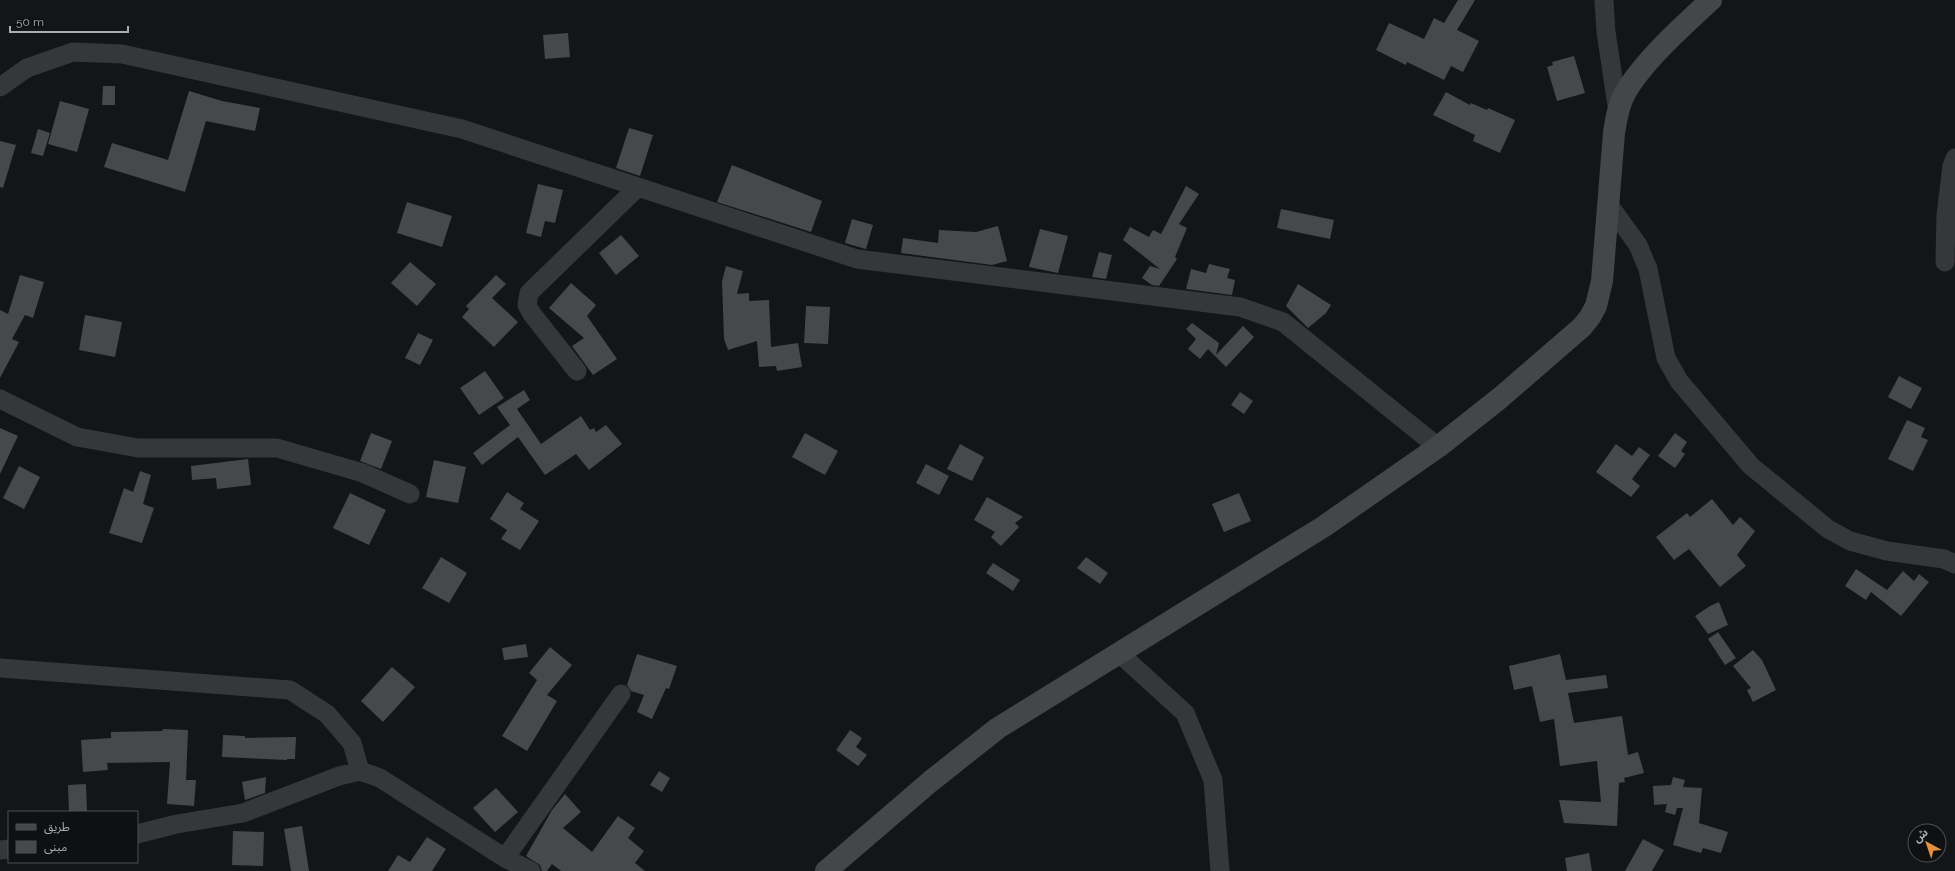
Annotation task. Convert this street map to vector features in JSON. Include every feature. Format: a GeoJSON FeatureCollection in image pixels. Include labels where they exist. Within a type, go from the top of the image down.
{"type":"FeatureCollection","features":[{"type":"Feature","properties":{"kind":"main road"},"geometry":{"type":"LineString","coordinates":[[826,871],[931,781],[998,728],[1120,654],[1323,527],[1438,447],[1568,340],[1590,317],[1596,306],[1602,281],[1614,133],[1618,112],[1624,94],[1639,72],[1686,23],[1711,0]]}},
{"type":"Feature","properties":{"kind":"street"},"geometry":{"type":"LineString","coordinates":[[1604,0],[1606,32],[1618,112]]}},
{"type":"Feature","properties":{"kind":"street"},"geometry":{"type":"LineString","coordinates":[[0,87],[27,68],[73,52],[122,54],[462,129],[857,259],[1240,307],[1283,322],[1438,447]]}},
{"type":"Feature","properties":{"kind":"street"},"geometry":{"type":"LineString","coordinates":[[1945,262],[1946,215],[1952,166],[1955,158]]}},
{"type":"Feature","properties":{"kind":"street"},"geometry":{"type":"LineString","coordinates":[[577,371],[532,314],[527,305],[529,293],[638,187]]}},
{"type":"Feature","properties":{"kind":"street"},"geometry":{"type":"LineString","coordinates":[[1609,205],[1638,245],[1648,269],[1666,358],[1679,381],[1751,466],[1828,529],[1850,541],[1887,551],[1944,559],[1955,564]]}},
{"type":"Feature","properties":{"kind":"street"},"geometry":{"type":"LineString","coordinates":[[0,399],[77,437],[138,448],[277,448],[363,473],[410,494]]}},
{"type":"Feature","properties":{"kind":"street"},"geometry":{"type":"LineString","coordinates":[[1120,654],[1185,713],[1213,780],[1220,871]]}},
{"type":"Feature","properties":{"kind":"street"},"geometry":{"type":"LineString","coordinates":[[0,668],[290,690],[327,714],[352,743],[360,771]]}},
{"type":"Feature","properties":{"kind":"street"},"geometry":{"type":"LineString","coordinates":[[505,858],[621,694]]}},
{"type":"Feature","properties":{"kind":"street"},"geometry":{"type":"LineString","coordinates":[[138,834],[177,824],[242,813],[339,776],[360,771],[380,778],[505,858],[531,871]]}},
{"type":"Feature","properties":{"kind":"building"},"geometry":{"type":"Polygon","coordinates":[[[1458,0],[1475,0],[1457,30],[1479,41],[1463,72],[1451,66],[1444,80],[1407,62],[1406,65],[1376,50],[1389,23],[1424,39],[1434,18],[1444,23],[1458,0]]]}},
{"type":"Feature","properties":{"kind":"building"},"geometry":{"type":"Polygon","coordinates":[[[568,33],[570,57],[545,59],[543,35],[568,33]]]}},
{"type":"Feature","properties":{"kind":"building"},"geometry":{"type":"Polygon","coordinates":[[[1574,56],[1585,93],[1557,101],[1547,67],[1553,65],[1552,62],[1574,56]]]}},
{"type":"Feature","properties":{"kind":"building"},"geometry":{"type":"Polygon","coordinates":[[[103,86],[115,86],[115,105],[102,105],[103,86]]]}},
{"type":"Feature","properties":{"kind":"building"},"geometry":{"type":"Polygon","coordinates":[[[189,91],[222,101],[260,108],[255,131],[206,121],[185,192],[104,167],[112,143],[168,160],[189,91]]]}},
{"type":"Feature","properties":{"kind":"building"},"geometry":{"type":"Polygon","coordinates":[[[1446,92],[1470,105],[1471,103],[1487,110],[1488,108],[1515,120],[1500,153],[1473,141],[1475,135],[1433,115],[1446,92]]]}},
{"type":"Feature","properties":{"kind":"building"},"geometry":{"type":"Polygon","coordinates":[[[60,101],[89,109],[77,152],[48,144],[60,101]]]}},
{"type":"Feature","properties":{"kind":"building"},"geometry":{"type":"Polygon","coordinates":[[[629,128],[653,135],[640,176],[616,168],[629,128]]]}},
{"type":"Feature","properties":{"kind":"building"},"geometry":{"type":"Polygon","coordinates":[[[38,129],[50,133],[43,156],[31,153],[38,129]]]}},
{"type":"Feature","properties":{"kind":"building"},"geometry":{"type":"Polygon","coordinates":[[[0,141],[16,145],[3,188],[0,187],[0,141]]]}},
{"type":"Feature","properties":{"kind":"building"},"geometry":{"type":"Polygon","coordinates":[[[732,165],[822,201],[811,232],[717,202],[732,165]]]}},
{"type":"Feature","properties":{"kind":"building"},"geometry":{"type":"Polygon","coordinates":[[[538,184],[563,190],[555,223],[545,221],[541,237],[526,233],[538,184]]]}},
{"type":"Feature","properties":{"kind":"building"},"geometry":{"type":"Polygon","coordinates":[[[1186,186],[1199,194],[1179,224],[1187,228],[1175,257],[1177,259],[1159,286],[1152,285],[1142,278],[1150,266],[1160,269],[1123,240],[1130,227],[1149,237],[1153,230],[1161,234],[1186,186]]]}},
{"type":"Feature","properties":{"kind":"building"},"geometry":{"type":"Polygon","coordinates":[[[407,202],[452,216],[442,247],[397,233],[407,202]]]}},
{"type":"Feature","properties":{"kind":"building"},"geometry":{"type":"Polygon","coordinates":[[[1281,209],[1334,220],[1330,239],[1277,228],[1281,209]]]}},
{"type":"Feature","properties":{"kind":"building"},"geometry":{"type":"Polygon","coordinates":[[[852,219],[873,225],[866,249],[845,243],[852,219]]]}},
{"type":"Feature","properties":{"kind":"building"},"geometry":{"type":"Polygon","coordinates":[[[998,226],[1007,261],[992,265],[901,253],[903,238],[938,243],[939,230],[976,232],[998,226]]]}},
{"type":"Feature","properties":{"kind":"building"},"geometry":{"type":"Polygon","coordinates":[[[1040,229],[1068,236],[1058,273],[1029,267],[1040,229]]]}},
{"type":"Feature","properties":{"kind":"building"},"geometry":{"type":"Polygon","coordinates":[[[621,235],[639,256],[616,275],[599,253],[621,235]]]}},
{"type":"Feature","properties":{"kind":"building"},"geometry":{"type":"Polygon","coordinates":[[[1099,252],[1112,255],[1106,279],[1092,277],[1099,252]]]}},
{"type":"Feature","properties":{"kind":"building"},"geometry":{"type":"Polygon","coordinates":[[[410,262],[436,284],[417,306],[391,283],[410,262]]]}},
{"type":"Feature","properties":{"kind":"building"},"geometry":{"type":"Polygon","coordinates":[[[1209,264],[1230,269],[1227,278],[1235,280],[1232,295],[1186,289],[1191,269],[1206,273],[1209,264]]]}},
{"type":"Feature","properties":{"kind":"building"},"geometry":{"type":"Polygon","coordinates":[[[726,266],[743,271],[737,294],[749,293],[749,301],[769,300],[771,347],[798,343],[802,367],[777,371],[776,366],[759,367],[757,341],[728,350],[724,339],[722,281],[726,266]]]}},
{"type":"Feature","properties":{"kind":"building"},"geometry":{"type":"Polygon","coordinates":[[[20,275],[44,282],[33,318],[25,315],[12,339],[19,342],[0,378],[0,310],[8,314],[20,275]]]}},
{"type":"Feature","properties":{"kind":"building"},"geometry":{"type":"Polygon","coordinates":[[[496,275],[506,284],[492,298],[518,322],[494,347],[462,317],[469,309],[466,306],[496,275]]]}},
{"type":"Feature","properties":{"kind":"building"},"geometry":{"type":"Polygon","coordinates":[[[571,283],[596,305],[587,316],[617,359],[593,375],[572,346],[584,338],[549,308],[571,283]]]}},
{"type":"Feature","properties":{"kind":"building"},"geometry":{"type":"Polygon","coordinates":[[[1298,284],[1331,305],[1326,313],[1308,328],[1286,306],[1298,284]]]}},
{"type":"Feature","properties":{"kind":"building"},"geometry":{"type":"Polygon","coordinates":[[[806,306],[830,307],[828,344],[804,343],[806,306]]]}},
{"type":"Feature","properties":{"kind":"building"},"geometry":{"type":"Polygon","coordinates":[[[85,315],[122,322],[115,357],[79,350],[85,315]]]}},
{"type":"Feature","properties":{"kind":"building"},"geometry":{"type":"Polygon","coordinates":[[[1192,323],[1219,343],[1216,355],[1243,326],[1254,337],[1226,367],[1208,349],[1200,359],[1188,349],[1196,339],[1186,329],[1192,323]]]}},
{"type":"Feature","properties":{"kind":"building"},"geometry":{"type":"Polygon","coordinates":[[[418,333],[433,340],[420,365],[405,358],[418,333]]]}},
{"type":"Feature","properties":{"kind":"building"},"geometry":{"type":"Polygon","coordinates":[[[485,371],[504,398],[479,415],[460,388],[485,371]]]}},
{"type":"Feature","properties":{"kind":"building"},"geometry":{"type":"Polygon","coordinates":[[[1899,376],[1922,388],[1911,409],[1888,397],[1899,376]]]}},
{"type":"Feature","properties":{"kind":"building"},"geometry":{"type":"Polygon","coordinates":[[[524,390],[530,400],[517,409],[541,444],[581,416],[590,430],[594,428],[596,432],[606,425],[622,444],[589,470],[576,454],[545,475],[518,437],[482,465],[473,453],[510,425],[497,407],[524,390]]]}},
{"type":"Feature","properties":{"kind":"building"},"geometry":{"type":"Polygon","coordinates":[[[1240,392],[1253,401],[1244,414],[1231,405],[1240,392]]]}},
{"type":"Feature","properties":{"kind":"building"},"geometry":{"type":"Polygon","coordinates":[[[1907,420],[1925,428],[1921,437],[1928,440],[1913,471],[1888,459],[1907,420]]]}},
{"type":"Feature","properties":{"kind":"building"},"geometry":{"type":"Polygon","coordinates":[[[0,428],[18,436],[0,474],[0,428]]]}},
{"type":"Feature","properties":{"kind":"building"},"geometry":{"type":"Polygon","coordinates":[[[371,433],[392,441],[381,469],[360,461],[371,433]]]}},
{"type":"Feature","properties":{"kind":"building"},"geometry":{"type":"Polygon","coordinates":[[[805,433],[838,451],[825,475],[792,457],[805,433]]]}},
{"type":"Feature","properties":{"kind":"building"},"geometry":{"type":"Polygon","coordinates":[[[1675,433],[1687,442],[1681,451],[1685,454],[1675,468],[1658,456],[1675,433]]]}},
{"type":"Feature","properties":{"kind":"building"},"geometry":{"type":"Polygon","coordinates":[[[960,444],[984,457],[972,481],[947,469],[960,444]]]}},
{"type":"Feature","properties":{"kind":"building"},"geometry":{"type":"Polygon","coordinates":[[[1616,444],[1632,456],[1639,447],[1650,455],[1632,479],[1640,486],[1631,497],[1596,472],[1616,444]]]}},
{"type":"Feature","properties":{"kind":"building"},"geometry":{"type":"Polygon","coordinates":[[[248,459],[251,485],[217,489],[216,478],[192,480],[191,466],[248,459]]]}},
{"type":"Feature","properties":{"kind":"building"},"geometry":{"type":"Polygon","coordinates":[[[434,460],[466,467],[458,503],[426,497],[434,460]]]}},
{"type":"Feature","properties":{"kind":"building"},"geometry":{"type":"Polygon","coordinates":[[[926,464],[949,476],[939,495],[916,483],[926,464]]]}},
{"type":"Feature","properties":{"kind":"building"},"geometry":{"type":"Polygon","coordinates":[[[19,466],[40,477],[24,509],[3,498],[19,466]]]}},
{"type":"Feature","properties":{"kind":"building"},"geometry":{"type":"Polygon","coordinates":[[[140,471],[151,475],[143,504],[154,508],[142,543],[109,533],[124,488],[133,492],[140,471]]]}},
{"type":"Feature","properties":{"kind":"building"},"geometry":{"type":"Polygon","coordinates":[[[507,492],[524,503],[520,509],[539,521],[520,550],[501,539],[507,530],[490,519],[507,492]]]}},
{"type":"Feature","properties":{"kind":"building"},"geometry":{"type":"Polygon","coordinates":[[[350,493],[386,510],[369,545],[333,528],[350,493]]]}},
{"type":"Feature","properties":{"kind":"building"},"geometry":{"type":"Polygon","coordinates":[[[1239,493],[1251,521],[1224,532],[1212,504],[1239,493]]]}},
{"type":"Feature","properties":{"kind":"building"},"geometry":{"type":"Polygon","coordinates":[[[987,497],[1023,517],[1015,523],[1019,527],[1001,546],[991,537],[995,532],[974,520],[987,497]]]}},
{"type":"Feature","properties":{"kind":"building"},"geometry":{"type":"Polygon","coordinates":[[[1712,499],[1733,525],[1740,517],[1755,531],[1737,555],[1746,566],[1720,587],[1689,549],[1674,560],[1656,537],[1687,513],[1690,517],[1712,499]]]}},
{"type":"Feature","properties":{"kind":"building"},"geometry":{"type":"Polygon","coordinates":[[[441,557],[467,573],[449,603],[422,588],[441,557]]]}},
{"type":"Feature","properties":{"kind":"building"},"geometry":{"type":"Polygon","coordinates":[[[1086,557],[1108,573],[1100,584],[1077,568],[1086,557]]]}},
{"type":"Feature","properties":{"kind":"building"},"geometry":{"type":"Polygon","coordinates":[[[993,563],[1020,580],[1013,591],[986,573],[993,563]]]}},
{"type":"Feature","properties":{"kind":"building"},"geometry":{"type":"Polygon","coordinates":[[[1856,569],[1887,590],[1903,571],[1914,581],[1919,574],[1929,582],[1901,616],[1871,592],[1866,600],[1845,586],[1856,569]]]}},
{"type":"Feature","properties":{"kind":"building"},"geometry":{"type":"Polygon","coordinates":[[[1719,602],[1728,625],[1708,634],[1695,616],[1719,602]]]}},
{"type":"Feature","properties":{"kind":"building"},"geometry":{"type":"Polygon","coordinates":[[[1718,632],[1736,658],[1725,665],[1708,639],[1718,632]]]}},
{"type":"Feature","properties":{"kind":"building"},"geometry":{"type":"Polygon","coordinates":[[[526,644],[528,657],[504,660],[502,648],[526,644]]]}},
{"type":"Feature","properties":{"kind":"building"},"geometry":{"type":"Polygon","coordinates":[[[550,647],[572,665],[547,695],[557,701],[527,751],[502,736],[537,680],[529,673],[550,647]]]}},
{"type":"Feature","properties":{"kind":"building"},"geometry":{"type":"Polygon","coordinates":[[[1753,650],[1762,660],[1776,690],[1753,702],[1747,690],[1751,688],[1733,666],[1753,650]]]}},
{"type":"Feature","properties":{"kind":"building"},"geometry":{"type":"Polygon","coordinates":[[[637,654],[677,666],[669,689],[666,688],[652,719],[637,712],[644,695],[631,691],[627,685],[637,654]]]}},
{"type":"Feature","properties":{"kind":"building"},"geometry":{"type":"Polygon","coordinates":[[[1560,654],[1566,680],[1606,675],[1608,688],[1568,693],[1574,723],[1622,716],[1628,755],[1638,752],[1644,773],[1624,778],[1625,782],[1619,783],[1617,826],[1564,823],[1559,800],[1601,802],[1597,761],[1560,766],[1554,719],[1540,722],[1532,686],[1514,690],[1509,666],[1560,654]]]}},
{"type":"Feature","properties":{"kind":"building"},"geometry":{"type":"Polygon","coordinates":[[[392,667],[415,687],[383,722],[361,701],[392,667]]]}},
{"type":"Feature","properties":{"kind":"building"},"geometry":{"type":"Polygon","coordinates":[[[163,729],[188,730],[186,780],[196,780],[194,806],[167,804],[170,762],[107,763],[108,770],[83,772],[81,740],[111,738],[111,732],[162,731],[163,729]]]}},
{"type":"Feature","properties":{"kind":"building"},"geometry":{"type":"Polygon","coordinates":[[[850,730],[862,738],[856,747],[867,755],[858,766],[836,750],[850,730]]]}},
{"type":"Feature","properties":{"kind":"building"},"geometry":{"type":"Polygon","coordinates":[[[223,735],[245,736],[245,738],[296,737],[295,759],[287,760],[222,757],[223,735]]]}},
{"type":"Feature","properties":{"kind":"building"},"geometry":{"type":"Polygon","coordinates":[[[659,771],[670,778],[662,792],[650,785],[659,771]]]}},
{"type":"Feature","properties":{"kind":"building"},"geometry":{"type":"Polygon","coordinates":[[[266,777],[265,793],[245,800],[242,782],[266,777]]]}},
{"type":"Feature","properties":{"kind":"building"},"geometry":{"type":"Polygon","coordinates":[[[1673,777],[1685,780],[1683,787],[1702,788],[1699,823],[1728,832],[1721,853],[1703,848],[1701,853],[1673,845],[1683,808],[1677,808],[1675,815],[1665,812],[1667,804],[1654,805],[1653,786],[1671,785],[1673,777]]]}},
{"type":"Feature","properties":{"kind":"building"},"geometry":{"type":"Polygon","coordinates":[[[86,784],[87,811],[69,811],[68,785],[86,784]]]}},
{"type":"Feature","properties":{"kind":"building"},"geometry":{"type":"Polygon","coordinates":[[[496,788],[518,812],[495,832],[473,808],[496,788]]]}},
{"type":"Feature","properties":{"kind":"building"},"geometry":{"type":"Polygon","coordinates":[[[565,794],[581,812],[563,828],[592,852],[618,816],[635,828],[628,838],[644,851],[635,863],[645,871],[561,871],[552,864],[547,871],[542,871],[540,865],[526,856],[552,810],[565,794]]]}},
{"type":"Feature","properties":{"kind":"building"},"geometry":{"type":"Polygon","coordinates":[[[302,826],[309,871],[291,871],[284,829],[302,826]]]}},
{"type":"Feature","properties":{"kind":"building"},"geometry":{"type":"Polygon","coordinates":[[[233,831],[264,832],[263,866],[232,865],[233,831]]]}},
{"type":"Feature","properties":{"kind":"building"},"geometry":{"type":"Polygon","coordinates":[[[427,837],[446,849],[432,871],[388,871],[398,855],[410,862],[427,837]]]}},
{"type":"Feature","properties":{"kind":"building"},"geometry":{"type":"Polygon","coordinates":[[[1643,839],[1664,850],[1652,871],[1625,871],[1643,839]]]}},
{"type":"Feature","properties":{"kind":"building"},"geometry":{"type":"Polygon","coordinates":[[[1589,853],[1592,871],[1567,871],[1565,858],[1589,853]]]}}]}
